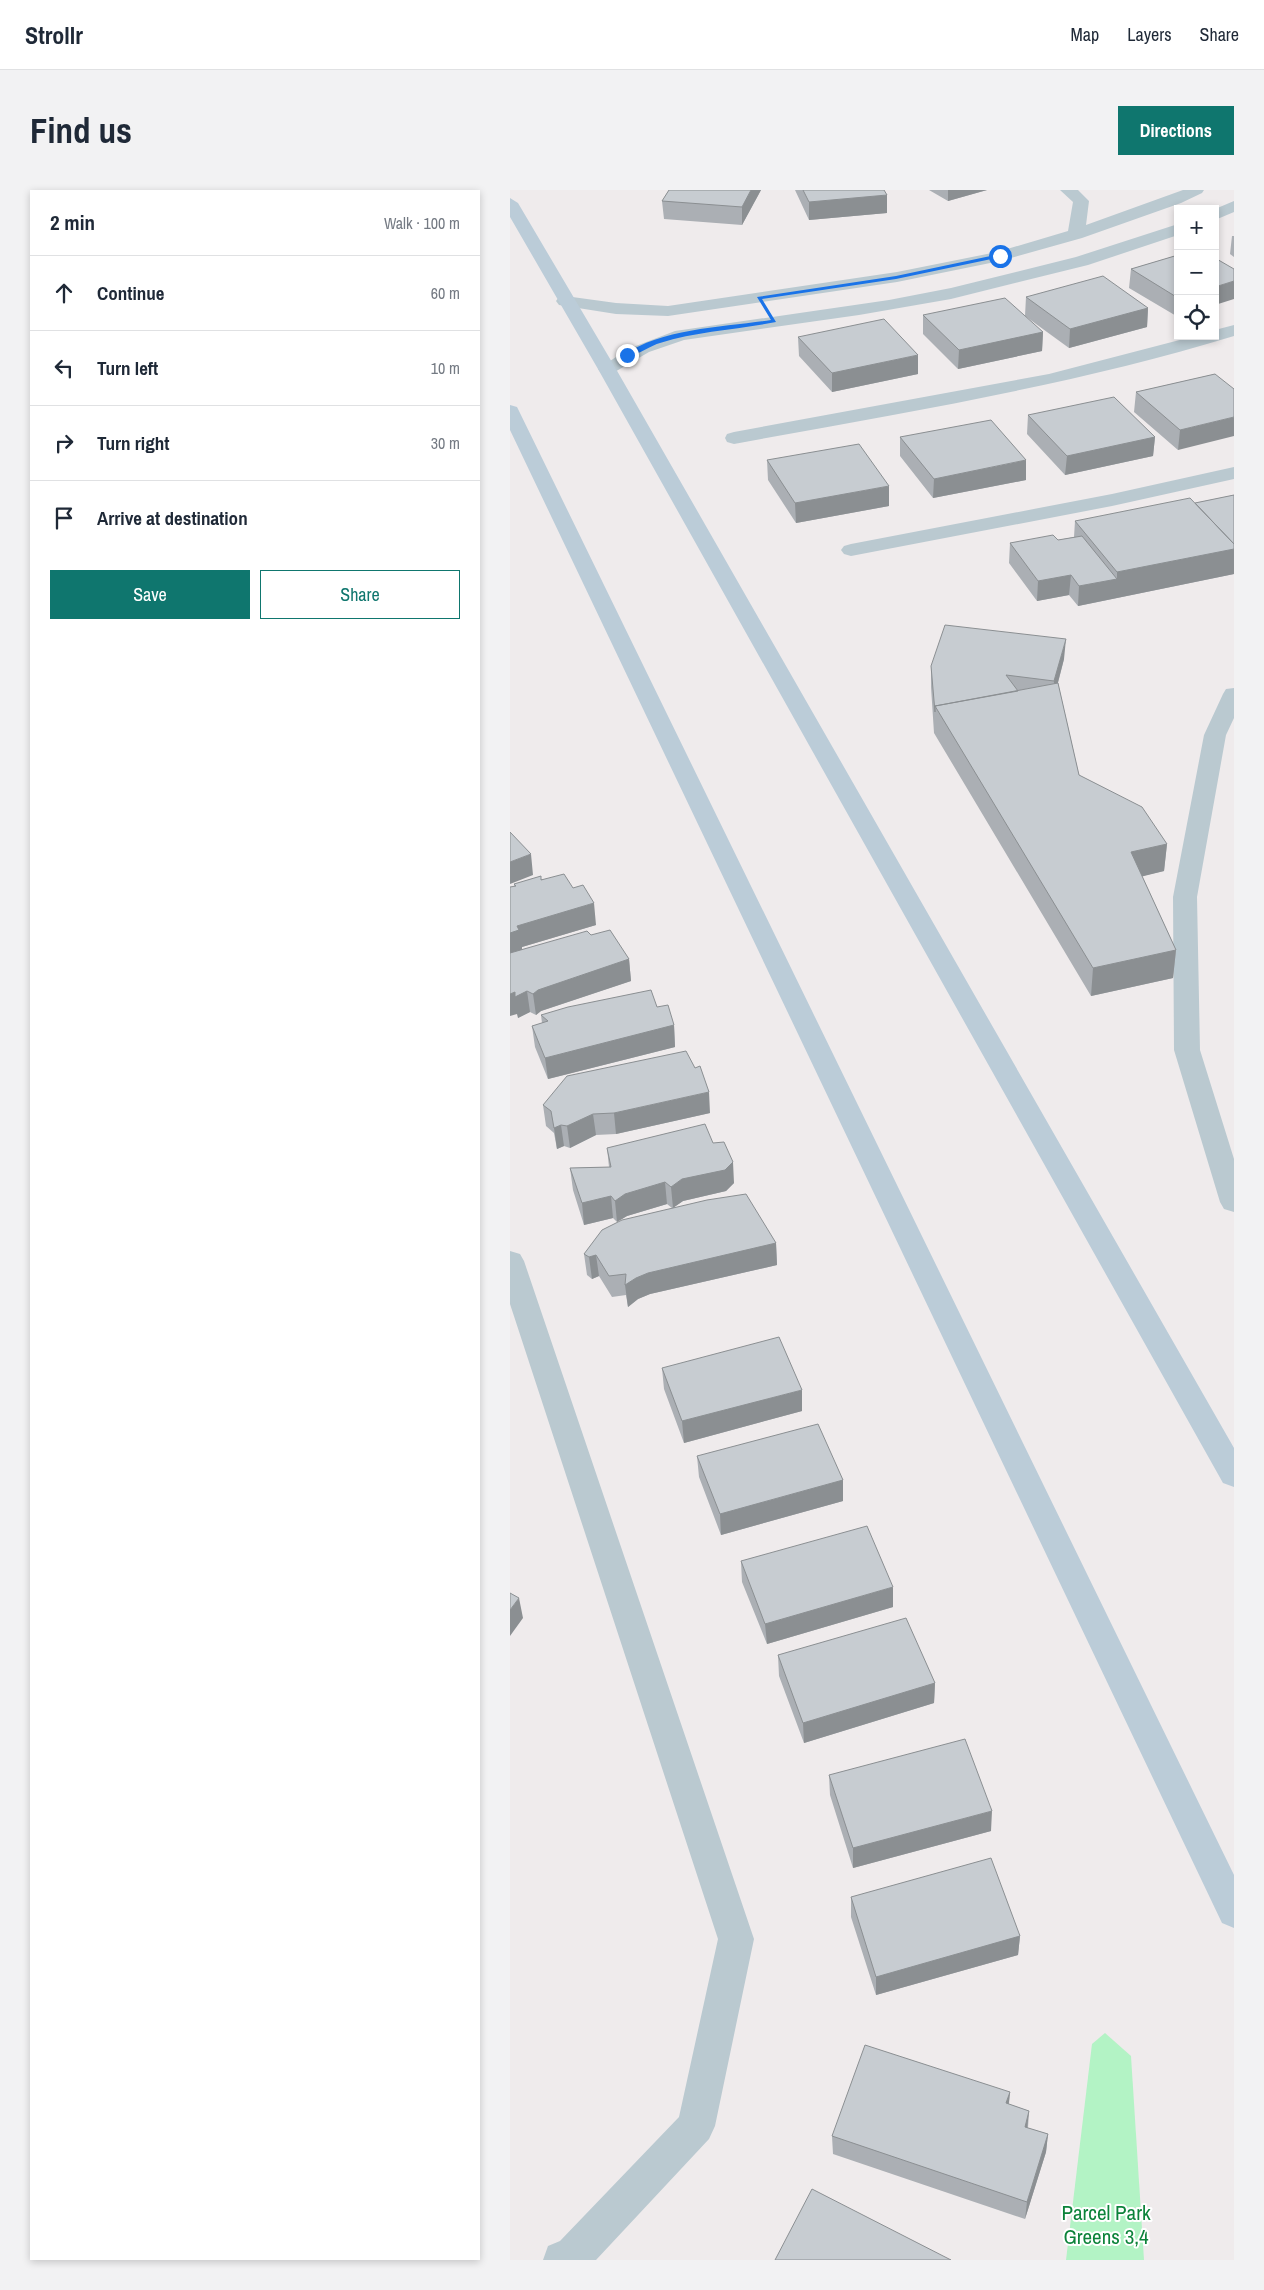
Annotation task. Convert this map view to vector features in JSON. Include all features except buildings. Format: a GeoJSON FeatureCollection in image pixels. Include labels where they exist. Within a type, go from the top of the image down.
{"type":"FeatureCollection","features":[{"type":"Feature","properties":{"kind":"street"},"geometry":{"type":"LineString","coordinates":[[1068,190],[1081,201],[1076,234]]}},
{"type":"Feature","properties":{"kind":"street"},"geometry":{"type":"LineString","coordinates":[[565,301],[606,308],[668,311],[906,276],[1000,256],[1076,234],[1174,200],[1196,190]]}},
{"type":"Feature","properties":{"kind":"street"},"geometry":{"type":"LineString","coordinates":[[510,204],[565,301],[607,369],[1234,1475]]}},
{"type":"Feature","properties":{"kind":"street"},"geometry":{"type":"LineString","coordinates":[[1219,213],[1234,206]]}},
{"type":"Feature","properties":{"kind":"street"},"geometry":{"type":"LineString","coordinates":[[607,369],[627,355],[674,337],[917,300],[1027,277],[1126,249],[1174,231]]}},
{"type":"Feature","properties":{"kind":"street"},"geometry":{"type":"LineString","coordinates":[[759,298],[774,321]]}},
{"type":"Feature","properties":{"kind":"street"},"geometry":{"type":"LineString","coordinates":[[734,438],[1095,371],[1168,352],[1234,330]]}},
{"type":"Feature","properties":{"kind":"street"},"geometry":{"type":"LineString","coordinates":[[510,411],[1234,1912]]}},
{"type":"Feature","properties":{"kind":"street"},"geometry":{"type":"LineString","coordinates":[[851,550],[1121,498],[1234,473]]}},
{"type":"Feature","properties":{"kind":"street"},"geometry":{"type":"LineString","coordinates":[[1234,694],[1215,735],[1184,897],[1187,1050],[1234,1202]]}},
{"type":"Feature","properties":{"kind":"street"},"geometry":{"type":"LineString","coordinates":[[510,1261],[736,1939],[696,2126],[574,2256],[562,2260]]}},
{"type":"Feature","properties":{"kind":"green space","name":"Parcel Park Greens 3,4"},"geometry":{"type":"Polygon","coordinates":[[[1105,2033],[1131,2056],[1144,2260],[1066,2260],[1092,2044],[1105,2033]]]}},
{"type":"Feature","properties":{"kind":"route"},"geometry":{"type":"LineString","coordinates":[[627,355],[652,344],[681,335],[774,321],[759,298],[896,277],[1000,256]]}}]}
